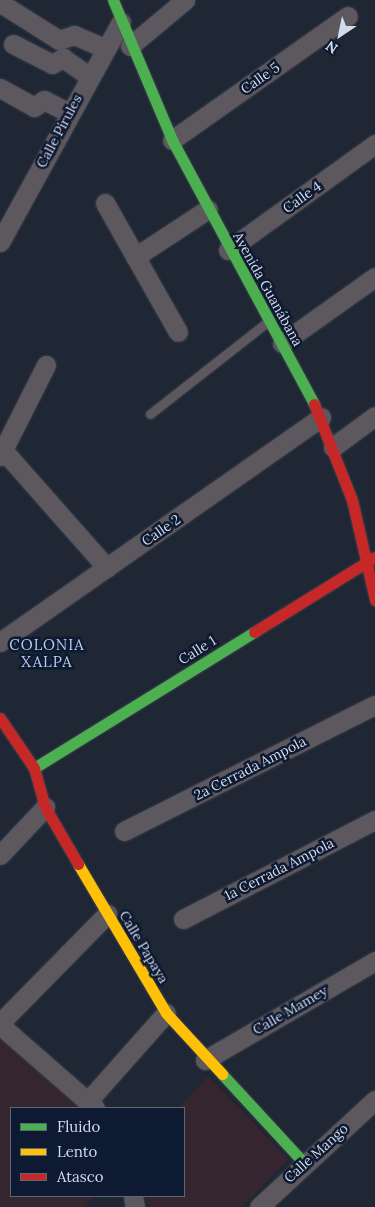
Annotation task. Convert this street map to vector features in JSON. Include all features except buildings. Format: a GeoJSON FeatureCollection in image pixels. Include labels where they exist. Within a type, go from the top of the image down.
{"type":"FeatureCollection","features":[{"type":"Feature","properties":{"kind":"street","name":"Avenida Guanábana"},"geometry":{"type":"LineString","coordinates":[[113,0],[130,46],[172,140],[228,250],[282,343],[321,417],[352,500],[370,560],[375,600]]}},
{"type":"Feature","properties":{"kind":"street"},"geometry":{"type":"LineString","coordinates":[[130,46],[185,0]]}},
{"type":"Feature","properties":{"kind":"street"},"geometry":{"type":"LineString","coordinates":[[2,4],[58,40],[74,35],[104,48]]}},
{"type":"Feature","properties":{"kind":"street","name":"Calle 5"},"geometry":{"type":"LineString","coordinates":[[172,140],[348,16]]}},
{"type":"Feature","properties":{"kind":"street","name":"Calle Pirules"},"geometry":{"type":"LineString","coordinates":[[0,242],[68,113],[104,48],[121,22]]}},
{"type":"Feature","properties":{"kind":"street"},"geometry":{"type":"LineString","coordinates":[[13,44],[52,64],[63,58],[89,76]]}},
{"type":"Feature","properties":{"kind":"street"},"geometry":{"type":"LineString","coordinates":[[0,88],[34,107],[44,100],[68,113]]}},
{"type":"Feature","properties":{"kind":"street","name":"Calle 4"},"geometry":{"type":"LineString","coordinates":[[228,250],[375,144]]}},
{"type":"Feature","properties":{"kind":"street"},"geometry":{"type":"LineString","coordinates":[[105,203],[178,332]]}},
{"type":"Feature","properties":{"kind":"street"},"geometry":{"type":"LineString","coordinates":[[135,256],[208,209]]}},
{"type":"Feature","properties":{"kind":"street"},"geometry":{"type":"LineString","coordinates":[[282,343],[375,277]]}},
{"type":"Feature","properties":{"kind":"street"},"geometry":{"type":"LineString","coordinates":[[46,365],[1,453],[107,568]]}},
{"type":"Feature","properties":{"kind":"street"},"geometry":{"type":"LineString","coordinates":[[333,447],[375,416]]}},
{"type":"Feature","properties":{"kind":"street","name":"Calle 2"},"geometry":{"type":"LineString","coordinates":[[0,642],[321,417]]}},
{"type":"Feature","properties":{"kind":"street","name":"Calle 1"},"geometry":{"type":"LineString","coordinates":[[34,768],[370,560]]}},
{"type":"Feature","properties":{"kind":"street","name":"2a Cerrada Ampola"},"geometry":{"type":"LineString","coordinates":[[124,832],[375,705]]}},
{"type":"Feature","properties":{"kind":"street","name":"Calle Papaya"},"geometry":{"type":"LineString","coordinates":[[0,718],[34,768],[45,806],[166,1013],[205,1060],[304,1163]]}},
{"type":"Feature","properties":{"kind":"street"},"geometry":{"type":"LineString","coordinates":[[0,855],[45,806]]}},
{"type":"Feature","properties":{"kind":"street","name":"1a Cerrada Ampola"},"geometry":{"type":"LineString","coordinates":[[183,919],[375,820]]}},
{"type":"Feature","properties":{"kind":"street"},"geometry":{"type":"LineString","coordinates":[[107,914],[0,1024],[91,1105],[166,1013]]}},
{"type":"Feature","properties":{"kind":"street","name":"Calle Mamey"},"geometry":{"type":"LineString","coordinates":[[205,1060],[375,961]]}},
{"type":"Feature","properties":{"kind":"street","name":"Calle Mango"},"geometry":{"type":"LineString","coordinates":[[259,1207],[304,1163],[375,1100]]}},
{"type":"Feature","properties":{"kind":"lane"},"geometry":{"type":"LineString","coordinates":[[150,414],[268,321]]}},
{"type":"Feature","properties":{"kind":"shaded area"},"geometry":{"type":"Polygon","coordinates":[[[0,1035],[81,1107],[10,1107],[10,1197],[93,1197],[83,1207],[0,1207],[0,1035]]]}},
{"type":"Feature","properties":{"kind":"shaded area"},"geometry":{"type":"Polygon","coordinates":[[[208,1076],[289,1159],[242,1207],[148,1207],[146,1197],[185,1197],[185,1107],[180,1107],[208,1076]]]}},
{"type":"Feature","properties":{"kind":"traffic: fast"},"geometry":{"type":"LineString","coordinates":[[113,0],[172,140],[314,404]]}},
{"type":"Feature","properties":{"kind":"traffic: fast"},"geometry":{"type":"LineString","coordinates":[[34,768],[254,632]]}},
{"type":"Feature","properties":{"kind":"traffic: fast"},"geometry":{"type":"LineString","coordinates":[[222,1074],[304,1163]]}},
{"type":"Feature","properties":{"kind":"traffic: slow"},"geometry":{"type":"LineString","coordinates":[[78,864],[166,1013],[222,1074]]}},
{"type":"Feature","properties":{"kind":"traffic: jam"},"geometry":{"type":"LineString","coordinates":[[314,404],[352,500],[375,600]]}},
{"type":"Feature","properties":{"kind":"traffic: jam"},"geometry":{"type":"LineString","coordinates":[[254,632],[375,557]]}},
{"type":"Feature","properties":{"kind":"traffic: jam"},"geometry":{"type":"LineString","coordinates":[[0,718],[34,768],[45,807],[78,864]]}},
{"type":"Feature","properties":{"kind":"district","name":"COLONIA XALPA"},"geometry":{"type":"Point","coordinates":[47,652]}}]}
